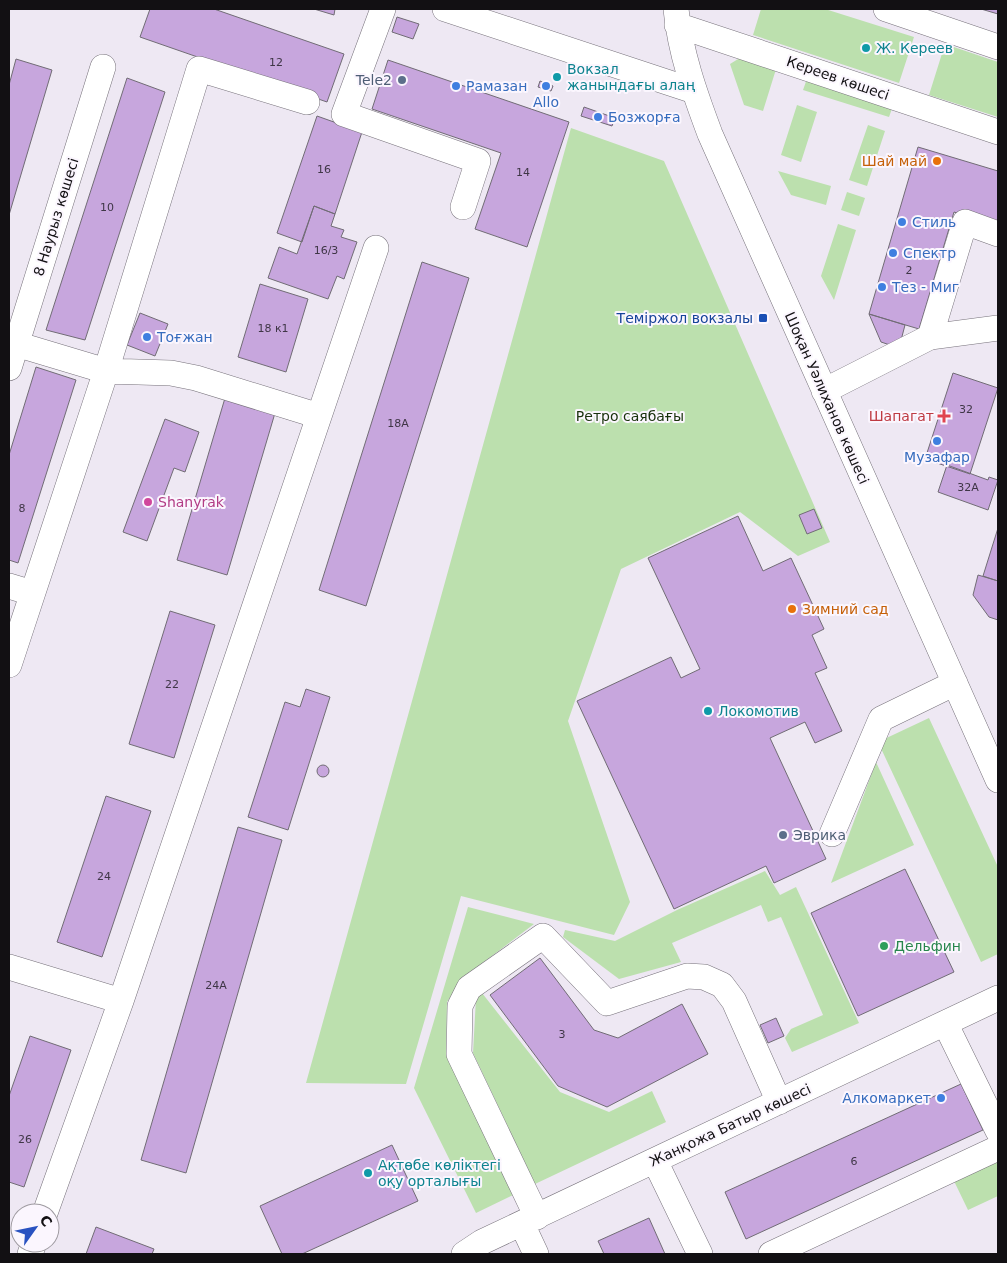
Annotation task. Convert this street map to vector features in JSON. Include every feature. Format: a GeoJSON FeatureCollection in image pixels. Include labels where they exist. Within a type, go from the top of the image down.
{"type":"FeatureCollection","features":[{"type":"Feature","properties":{"kind":"street"},"geometry":{"type":"LineString","coordinates":[[383,9],[344,114],[478,161],[463,208]]}},
{"type":"Feature","properties":{"kind":"street"},"geometry":{"type":"LineString","coordinates":[[445,9],[694,91]]}},
{"type":"Feature","properties":{"kind":"street"},"geometry":{"type":"LineString","coordinates":[[886,9],[935,17],[998,47]]}},
{"type":"Feature","properties":{"kind":"street","name":"Шоқан Уәлиханов көшесі"},"geometry":{"type":"LineString","coordinates":[[677,17],[694,91],[824,391],[998,780]]}},
{"type":"Feature","properties":{"kind":"street","name":"Кереев көшесі"},"geometry":{"type":"LineString","coordinates":[[677,17],[998,132]]}},
{"type":"Feature","properties":{"kind":"street","name":"8 Наурыз көшесі"},"geometry":{"type":"LineString","coordinates":[[9,368],[103,66]]}},
{"type":"Feature","properties":{"kind":"street"},"geometry":{"type":"LineString","coordinates":[[9,664],[106,371],[199,69],[307,102]]}},
{"type":"Feature","properties":{"kind":"street"},"geometry":{"type":"LineString","coordinates":[[930,337],[965,222],[998,234]]}},
{"type":"Feature","properties":{"kind":"street"},"geometry":{"type":"LineString","coordinates":[[49,1203],[121,1002],[376,248]]}},
{"type":"Feature","properties":{"kind":"street"},"geometry":{"type":"LineString","coordinates":[[824,391],[930,337],[998,328]]}},
{"type":"Feature","properties":{"kind":"street"},"geometry":{"type":"LineString","coordinates":[[16,344],[106,371],[171,373],[196,378],[319,416]]}},
{"type":"Feature","properties":{"kind":"street"},"geometry":{"type":"LineString","coordinates":[[9,586],[32,593]]}},
{"type":"Feature","properties":{"kind":"street"},"geometry":{"type":"LineString","coordinates":[[832,834],[881,719],[955,683]]}},
{"type":"Feature","properties":{"kind":"street"},"geometry":{"type":"LineString","coordinates":[[536,1254],[529,1220],[459,1054],[460,1006],[469,988],[543,936],[607,1003],[686,976],[704,977],[722,985],[734,1001],[779,1102]]}},
{"type":"Feature","properties":{"kind":"street"},"geometry":{"type":"LineString","coordinates":[[9,967],[121,1002]]}},
{"type":"Feature","properties":{"kind":"street","name":"Жанқожа Батыр көшесі"},"geometry":{"type":"LineString","coordinates":[[464,1254],[482,1242],[998,998]]}},
{"type":"Feature","properties":{"kind":"street"},"geometry":{"type":"LineString","coordinates":[[946,1023],[998,1131]]}},
{"type":"Feature","properties":{"kind":"street"},"geometry":{"type":"LineString","coordinates":[[771,1254],[998,1148]]}},
{"type":"Feature","properties":{"kind":"street"},"geometry":{"type":"LineString","coordinates":[[655,1160],[700,1254]]}},
{"type":"Feature","properties":{"kind":"green space"},"geometry":{"type":"Polygon","coordinates":[[[761,9],[825,9],[914,37],[899,83],[753,35],[761,9]]]}},
{"type":"Feature","properties":{"kind":"green space"},"geometry":{"type":"Polygon","coordinates":[[[945,44],[998,62],[998,117],[929,95],[945,44]]]}},
{"type":"Feature","properties":{"kind":"green space"},"geometry":{"type":"Polygon","coordinates":[[[743,56],[777,66],[763,111],[744,105],[730,64],[743,56]]]}},
{"type":"Feature","properties":{"kind":"green space"},"geometry":{"type":"Polygon","coordinates":[[[808,76],[894,103],[889,117],[803,90],[808,76]]]}},
{"type":"Feature","properties":{"kind":"green space"},"geometry":{"type":"Polygon","coordinates":[[[797,105],[817,112],[801,162],[781,155],[797,105]]]}},
{"type":"Feature","properties":{"kind":"green space"},"geometry":{"type":"Polygon","coordinates":[[[868,125],[885,131],[867,186],[849,180],[868,125]]]}},
{"type":"Feature","properties":{"kind":"green space","name":"Ретро саябағы"},"geometry":{"type":"Polygon","coordinates":[[[571,128],[664,161],[830,542],[798,556],[740,512],[621,569],[568,721],[630,902],[614,935],[461,896],[406,1084],[306,1083],[571,128]]]}},
{"type":"Feature","properties":{"kind":"green space"},"geometry":{"type":"Polygon","coordinates":[[[778,171],[831,186],[826,205],[791,195],[778,171]]]}},
{"type":"Feature","properties":{"kind":"green space"},"geometry":{"type":"Polygon","coordinates":[[[847,192],[865,198],[859,216],[841,210],[847,192]]]}},
{"type":"Feature","properties":{"kind":"green space"},"geometry":{"type":"Polygon","coordinates":[[[838,224],[856,230],[834,300],[821,276],[838,224]]]}},
{"type":"Feature","properties":{"kind":"green space"},"geometry":{"type":"Polygon","coordinates":[[[929,718],[998,867],[998,954],[981,962],[878,742],[929,718]]]}},
{"type":"Feature","properties":{"kind":"green space"},"geometry":{"type":"Polygon","coordinates":[[[876,762],[914,845],[831,883],[876,762]]]}},
{"type":"Feature","properties":{"kind":"green space"},"geometry":{"type":"Polygon","coordinates":[[[765,871],[780,895],[796,887],[859,1023],[792,1052],[785,1038],[791,1029],[823,1015],[781,917],[768,922],[761,905],[672,943],[681,962],[619,979],[563,937],[565,930],[615,941],[677,910],[765,871]]]}},
{"type":"Feature","properties":{"kind":"green space"},"geometry":{"type":"Polygon","coordinates":[[[468,907],[534,924],[463,978],[447,1002],[446,1055],[515,1194],[476,1213],[414,1088],[468,907]]]}},
{"type":"Feature","properties":{"kind":"green space"},"geometry":{"type":"Polygon","coordinates":[[[482,993],[560,1092],[609,1112],[652,1091],[666,1122],[535,1184],[473,1053],[476,998],[482,993]]]}},
{"type":"Feature","properties":{"kind":"green space"},"geometry":{"type":"Polygon","coordinates":[[[998,1160],[998,1196],[968,1210],[954,1181],[998,1160]]]}},
{"type":"Feature","properties":{"kind":"building"},"geometry":{"type":"Polygon","coordinates":[[[150,9],[214,9],[344,54],[327,102],[140,37],[150,9]]]}},
{"type":"Feature","properties":{"kind":"building"},"geometry":{"type":"Polygon","coordinates":[[[314,9],[335,9],[334,15],[314,9]]]}},
{"type":"Feature","properties":{"kind":"building"},"geometry":{"type":"Polygon","coordinates":[[[981,9],[998,9],[998,14],[981,9]]]}},
{"type":"Feature","properties":{"kind":"building"},"geometry":{"type":"Polygon","coordinates":[[[397,17],[419,24],[413,39],[392,32],[397,17]]]}},
{"type":"Feature","properties":{"kind":"building"},"geometry":{"type":"Polygon","coordinates":[[[16,59],[52,70],[9,215],[9,85],[16,59]]]}},
{"type":"Feature","properties":{"kind":"building"},"geometry":{"type":"Polygon","coordinates":[[[388,60],[569,122],[527,247],[475,229],[501,153],[372,109],[388,60]]]}},
{"type":"Feature","properties":{"kind":"building"},"geometry":{"type":"Polygon","coordinates":[[[127,78],[165,92],[85,340],[46,330],[127,78]]]}},
{"type":"Feature","properties":{"kind":"building"},"geometry":{"type":"Polygon","coordinates":[[[540,81],[553,86],[551,91],[538,87],[540,81]]]}},
{"type":"Feature","properties":{"kind":"building","name":"Бозжорға"},"geometry":{"type":"Polygon","coordinates":[[[584,107],[615,118],[612,126],[581,116],[584,107]]]}},
{"type":"Feature","properties":{"kind":"building"},"geometry":{"type":"Polygon","coordinates":[[[317,116],[362,132],[335,214],[314,206],[302,242],[277,233],[317,116]]]}},
{"type":"Feature","properties":{"kind":"building"},"geometry":{"type":"Polygon","coordinates":[[[918,147],[998,171],[998,226],[954,212],[919,329],[869,314],[918,147]]]}},
{"type":"Feature","properties":{"kind":"building"},"geometry":{"type":"Polygon","coordinates":[[[314,206],[335,214],[331,226],[344,230],[341,237],[357,242],[344,279],[337,276],[328,299],[268,278],[279,247],[297,254],[314,206]]]}},
{"type":"Feature","properties":{"kind":"building"},"geometry":{"type":"Polygon","coordinates":[[[422,262],[469,278],[366,606],[319,590],[422,262]]]}},
{"type":"Feature","properties":{"kind":"building"},"geometry":{"type":"Polygon","coordinates":[[[260,284],[308,299],[286,372],[238,357],[260,284]]]}},
{"type":"Feature","properties":{"kind":"building","name":"Тоғжан"},"geometry":{"type":"Polygon","coordinates":[[[140,313],[168,324],[155,356],[127,345],[140,313]]]}},
{"type":"Feature","properties":{"kind":"building"},"geometry":{"type":"Polygon","coordinates":[[[869,314],[905,325],[899,348],[881,342],[869,314]]]}},
{"type":"Feature","properties":{"kind":"building"},"geometry":{"type":"Polygon","coordinates":[[[36,367],[76,380],[18,563],[9,560],[9,455],[36,367]]]}},
{"type":"Feature","properties":{"kind":"building"},"geometry":{"type":"Polygon","coordinates":[[[953,373],[998,388],[970,474],[925,459],[953,373]]]}},
{"type":"Feature","properties":{"kind":"building"},"geometry":{"type":"Polygon","coordinates":[[[225,398],[275,413],[227,575],[177,560],[225,398]]]}},
{"type":"Feature","properties":{"kind":"building","name":"Shanyrak"},"geometry":{"type":"Polygon","coordinates":[[[165,419],[199,432],[185,472],[174,468],[147,541],[123,532],[165,419]]]}},
{"type":"Feature","properties":{"kind":"building"},"geometry":{"type":"Polygon","coordinates":[[[947,465],[988,480],[989,477],[998,480],[988,510],[938,492],[947,465]]]}},
{"type":"Feature","properties":{"kind":"building"},"geometry":{"type":"Polygon","coordinates":[[[814,509],[822,528],[807,534],[799,515],[814,509]]]}},
{"type":"Feature","properties":{"kind":"building","name":"Локомотив"},"geometry":{"type":"Polygon","coordinates":[[[738,516],[763,571],[791,558],[824,629],[812,635],[827,668],[815,673],[842,731],[815,743],[805,722],[770,738],[826,859],[774,883],[766,866],[674,909],[577,701],[671,657],[681,678],[700,669],[648,558],[738,516]]]}},
{"type":"Feature","properties":{"kind":"building"},"geometry":{"type":"Polygon","coordinates":[[[998,528],[998,581],[983,576],[998,528]]]}},
{"type":"Feature","properties":{"kind":"building"},"geometry":{"type":"Polygon","coordinates":[[[978,575],[998,581],[998,620],[989,617],[973,595],[978,575]]]}},
{"type":"Feature","properties":{"kind":"building"},"geometry":{"type":"Polygon","coordinates":[[[170,611],[215,625],[174,758],[129,744],[170,611]]]}},
{"type":"Feature","properties":{"kind":"building"},"geometry":{"type":"Polygon","coordinates":[[[306,689],[330,697],[288,830],[248,817],[285,702],[300,707],[306,689]]]}},
{"type":"Feature","properties":{"kind":"building"},"geometry":{"type":"Polygon","coordinates":[[[325,765],[328,766],[328,776],[321,777],[318,776],[317,769],[318,766],[325,765]]]}},
{"type":"Feature","properties":{"kind":"building"},"geometry":{"type":"Polygon","coordinates":[[[106,796],[151,811],[102,957],[57,942],[106,796]]]}},
{"type":"Feature","properties":{"kind":"building"},"geometry":{"type":"Polygon","coordinates":[[[238,827],[282,840],[186,1173],[141,1160],[238,827]]]}},
{"type":"Feature","properties":{"kind":"building","name":"Дельфин"},"geometry":{"type":"Polygon","coordinates":[[[905,869],[954,972],[858,1016],[811,913],[905,869]]]}},
{"type":"Feature","properties":{"kind":"building"},"geometry":{"type":"Polygon","coordinates":[[[540,958],[594,1030],[618,1038],[682,1004],[708,1054],[607,1107],[558,1086],[490,995],[540,958]]]}},
{"type":"Feature","properties":{"kind":"building"},"geometry":{"type":"Polygon","coordinates":[[[776,1018],[784,1036],[768,1043],[760,1025],[776,1018]]]}},
{"type":"Feature","properties":{"kind":"building"},"geometry":{"type":"Polygon","coordinates":[[[30,1036],[71,1050],[24,1187],[9,1182],[9,1096],[30,1036]]]}},
{"type":"Feature","properties":{"kind":"building"},"geometry":{"type":"Polygon","coordinates":[[[961,1084],[983,1130],[746,1239],[725,1192],[961,1084]]]}},
{"type":"Feature","properties":{"kind":"building","name":"Ақтөбе көліктегі оқу орталығы"},"geometry":{"type":"Polygon","coordinates":[[[392,1145],[418,1201],[302,1254],[282,1254],[260,1206],[392,1145]]]}},
{"type":"Feature","properties":{"kind":"building"},"geometry":{"type":"Polygon","coordinates":[[[649,1218],[665,1254],[604,1254],[598,1241],[649,1218]]]}},
{"type":"Feature","properties":{"kind":"building"},"geometry":{"type":"Polygon","coordinates":[[[96,1227],[154,1249],[152,1254],[86,1254],[96,1227]]]}},
{"type":"Feature","properties":{"kind":"place","name":"Ж. Кереев"},"geometry":{"type":"Point","coordinates":[866,48]}},
{"type":"Feature","properties":{"kind":"place","name":"Вокзал жанындағы алаң"},"geometry":{"type":"Point","coordinates":[557,77]}},
{"type":"Feature","properties":{"kind":"place","name":"Tele2"},"geometry":{"type":"Point","coordinates":[402,80]}},
{"type":"Feature","properties":{"kind":"place","name":"Рамазан"},"geometry":{"type":"Point","coordinates":[456,86]}},
{"type":"Feature","properties":{"kind":"place","name":"Allo"},"geometry":{"type":"Point","coordinates":[546,86]}},
{"type":"Feature","properties":{"kind":"place","name":"Бозжорға"},"geometry":{"type":"Point","coordinates":[598,117]}},
{"type":"Feature","properties":{"kind":"place","name":"Шай май"},"geometry":{"type":"Point","coordinates":[937,161]}},
{"type":"Feature","properties":{"kind":"place","name":"Стиль"},"geometry":{"type":"Point","coordinates":[902,222]}},
{"type":"Feature","properties":{"kind":"place","name":"Спектр"},"geometry":{"type":"Point","coordinates":[893,253]}},
{"type":"Feature","properties":{"kind":"place","name":"Тез - Миг"},"geometry":{"type":"Point","coordinates":[882,287]}},
{"type":"Feature","properties":{"kind":"place","name":"Теміржол вокзалы"},"geometry":{"type":"Point","coordinates":[763,318]}},
{"type":"Feature","properties":{"kind":"place","name":"Тоғжан"},"geometry":{"type":"Point","coordinates":[147,337]}},
{"type":"Feature","properties":{"kind":"place","name":"Шапагат"},"geometry":{"type":"Point","coordinates":[944,416]}},
{"type":"Feature","properties":{"kind":"place","name":"Музафар"},"geometry":{"type":"Point","coordinates":[937,441]}},
{"type":"Feature","properties":{"kind":"place","name":"Shanyrak"},"geometry":{"type":"Point","coordinates":[148,502]}},
{"type":"Feature","properties":{"kind":"place","name":"Зимний сад"},"geometry":{"type":"Point","coordinates":[792,609]}},
{"type":"Feature","properties":{"kind":"place","name":"Локомотив"},"geometry":{"type":"Point","coordinates":[708,711]}},
{"type":"Feature","properties":{"kind":"place","name":"Эврика"},"geometry":{"type":"Point","coordinates":[783,835]}},
{"type":"Feature","properties":{"kind":"place","name":"Дельфин"},"geometry":{"type":"Point","coordinates":[884,946]}},
{"type":"Feature","properties":{"kind":"place","name":"Алкомаркет"},"geometry":{"type":"Point","coordinates":[941,1098]}},
{"type":"Feature","properties":{"kind":"place","name":"Ақтөбе көліктегі оқу орталығы"},"geometry":{"type":"Point","coordinates":[368,1173]}}]}
